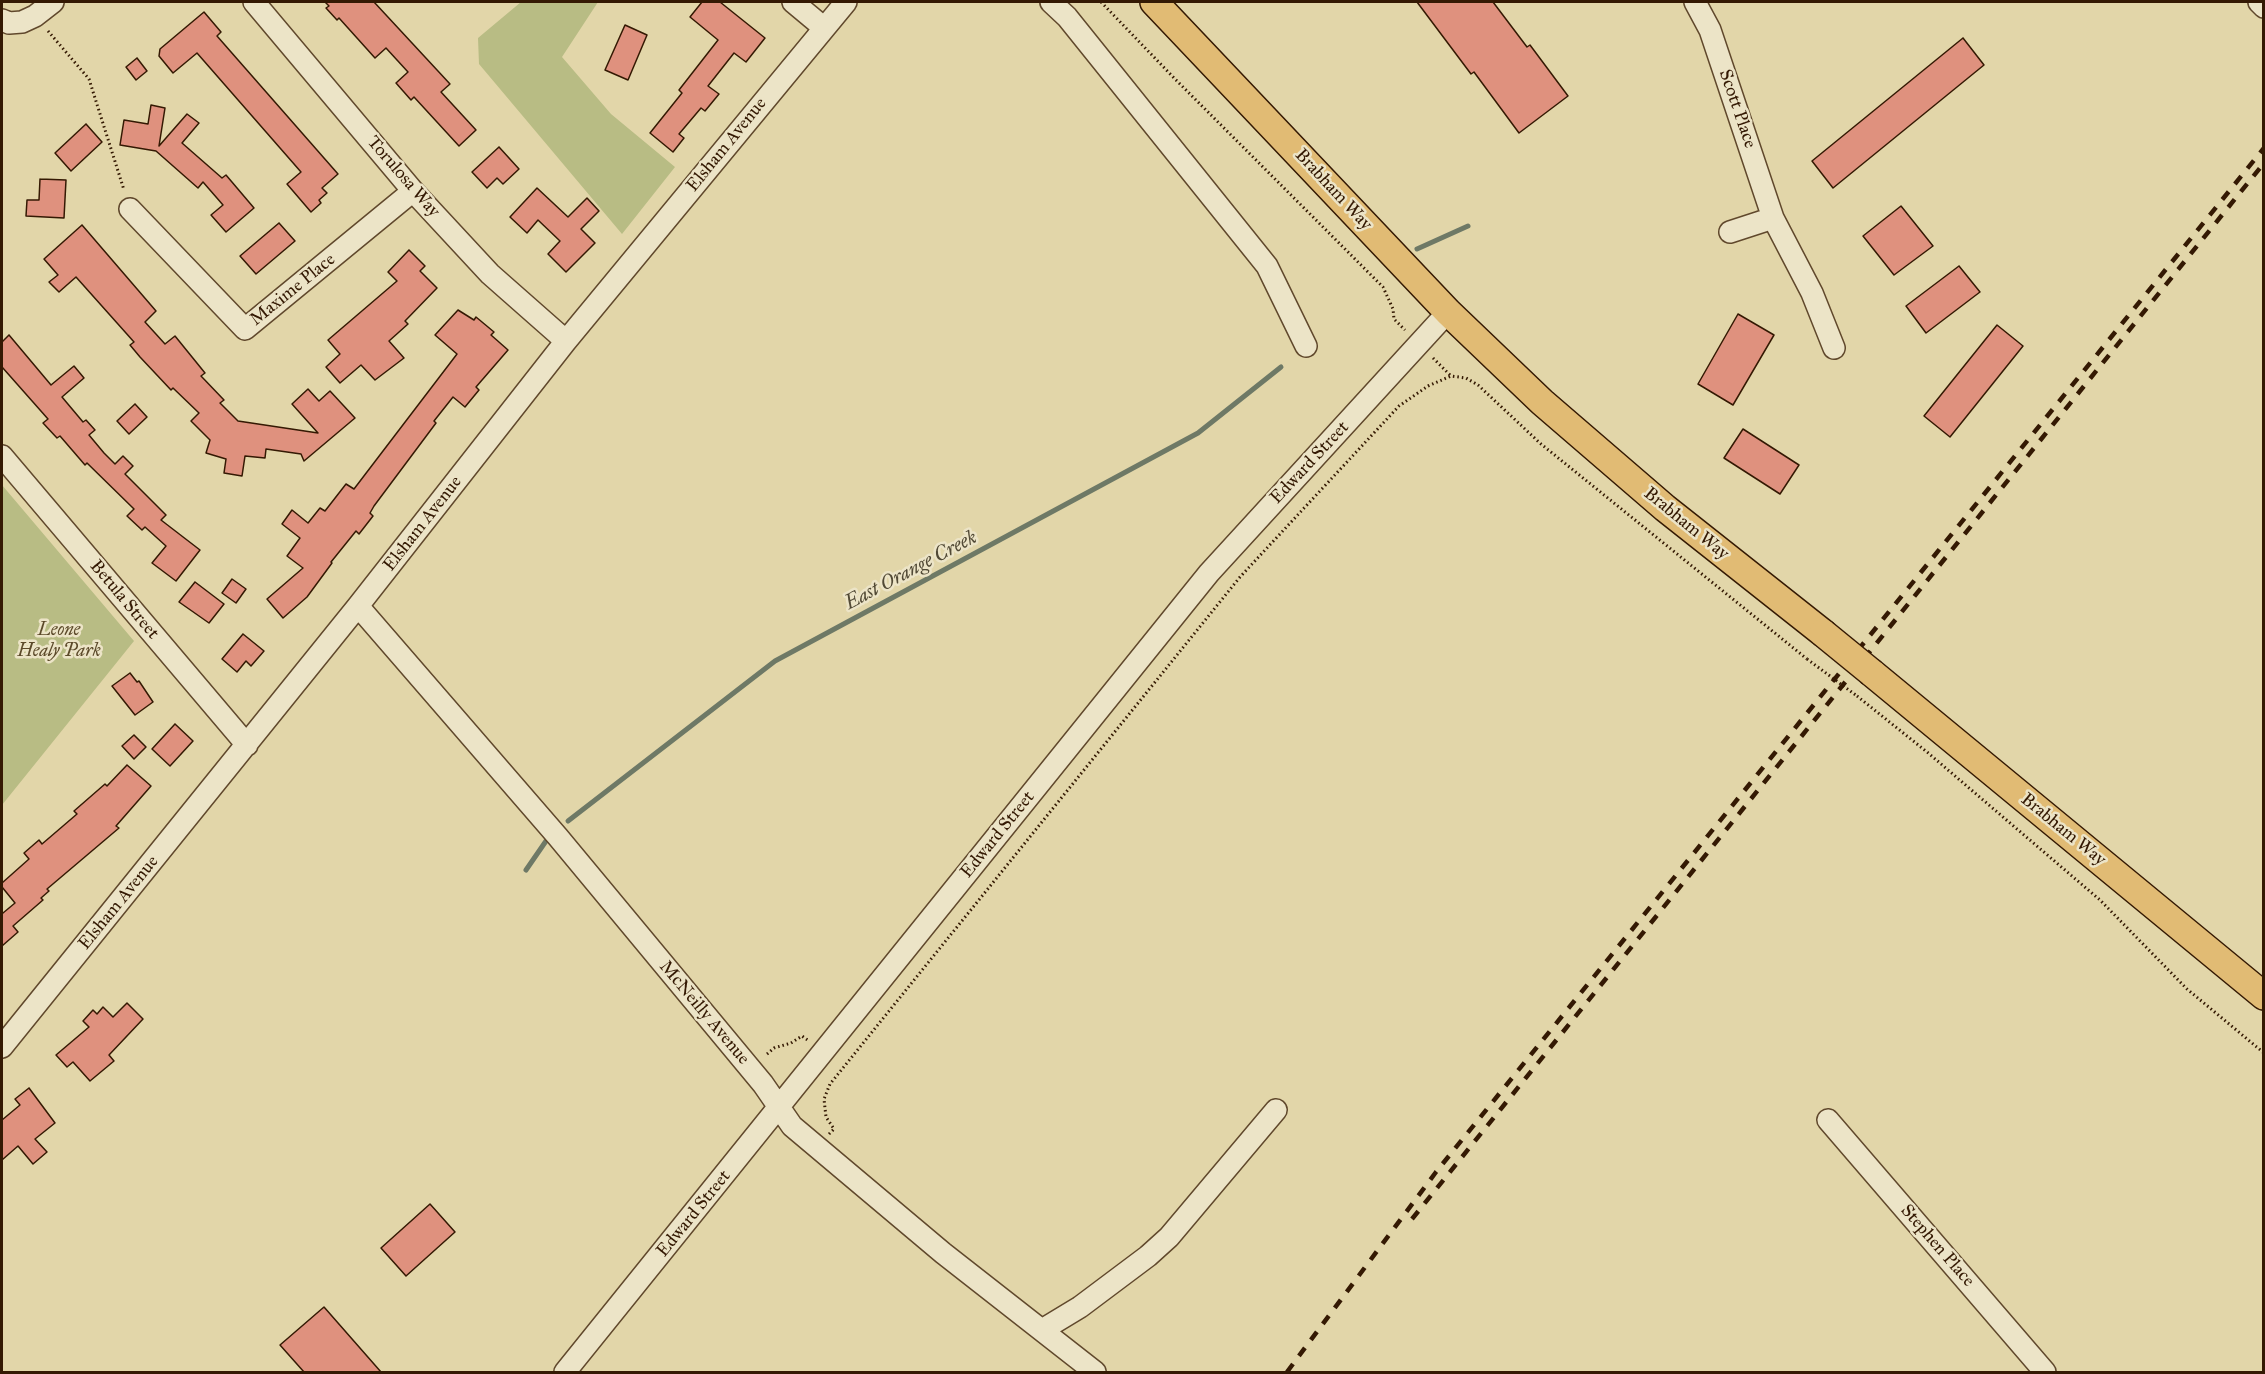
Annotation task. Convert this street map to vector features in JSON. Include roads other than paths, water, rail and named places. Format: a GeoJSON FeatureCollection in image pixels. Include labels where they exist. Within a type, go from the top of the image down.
{"type":"FeatureCollection","features":[{"type":"Feature","properties":{"kind":"main road","name":"Brabham Way"},"geometry":{"type":"LineString","coordinates":[[1154,2],[1448,312],[1542,402],[1665,508],[1823,633],[2264,996]]}},
{"type":"Feature","properties":{"kind":"street"},"geometry":{"type":"LineString","coordinates":[[2,20],[9,23],[22,22],[35,16],[53,2]]}},
{"type":"Feature","properties":{"kind":"street","name":"Torulosa Way"},"geometry":{"type":"LineString","coordinates":[[254,2],[413,191],[490,274],[566,341]]}},
{"type":"Feature","properties":{"kind":"street"},"geometry":{"type":"LineString","coordinates":[[793,2],[823,27]]}},
{"type":"Feature","properties":{"kind":"street","name":"Elsham Avenue"},"geometry":{"type":"LineString","coordinates":[[2,1047],[247,745],[566,341],[823,27],[846,2]]}},
{"type":"Feature","properties":{"kind":"street"},"geometry":{"type":"LineString","coordinates":[[1051,2],[1067,17],[1267,266],[1306,346]]}},
{"type":"Feature","properties":{"kind":"street","name":"Scott Place"},"geometry":{"type":"LineString","coordinates":[[1695,2],[1710,30],[1773,218],[1812,293],[1834,348]]}},
{"type":"Feature","properties":{"kind":"street"},"geometry":{"type":"LineString","coordinates":[[2259,2],[2264,8]]}},
{"type":"Feature","properties":{"kind":"street","name":"Maxime Place"},"geometry":{"type":"LineString","coordinates":[[130,209],[245,329],[413,191]]}},
{"type":"Feature","properties":{"kind":"street"},"geometry":{"type":"LineString","coordinates":[[1730,232],[1773,218]]}},
{"type":"Feature","properties":{"kind":"street","name":"Edward Street"},"geometry":{"type":"LineString","coordinates":[[565,1372],[1209,573],[1448,312]]}},
{"type":"Feature","properties":{"kind":"street","name":"Betula Street"},"geometry":{"type":"LineString","coordinates":[[2,456],[247,745]]}},
{"type":"Feature","properties":{"kind":"street","name":"McNeilly Avenue"},"geometry":{"type":"LineString","coordinates":[[358,606],[558,837],[763,1084],[792,1126],[943,1253],[1095,1372]]}},
{"type":"Feature","properties":{"kind":"street"},"geometry":{"type":"LineString","coordinates":[[1042,1330],[1080,1307],[1148,1256],[1169,1237],[1276,1110]]}},
{"type":"Feature","properties":{"kind":"street","name":"Stephen Place"},"geometry":{"type":"LineString","coordinates":[[1828,1120],[2045,1372]]}},
{"type":"Feature","properties":{"kind":"waterway","name":"East Orange Creek"},"geometry":{"type":"LineString","coordinates":[[1417,249],[1468,226]]}},
{"type":"Feature","properties":{"kind":"waterway","name":"East Orange Creek"},"geometry":{"type":"LineString","coordinates":[[568,821],[775,661],[1198,433],[1281,367]]}},
{"type":"Feature","properties":{"kind":"waterway","name":"East Orange Creek"},"geometry":{"type":"LineString","coordinates":[[526,870],[546,841]]}},
{"type":"Feature","properties":{"kind":"railway"},"geometry":{"type":"LineString","coordinates":[[1287,1372],[1436,1172],[2264,148]]}},
{"type":"Feature","properties":{"kind":"railway"},"geometry":{"type":"LineString","coordinates":[[1412,1219],[2264,163]]}},
{"type":"Feature","properties":{"kind":"park label","name":"Leone Healy Park"},"geometry":{"type":"Point","coordinates":[59,641]}}]}
